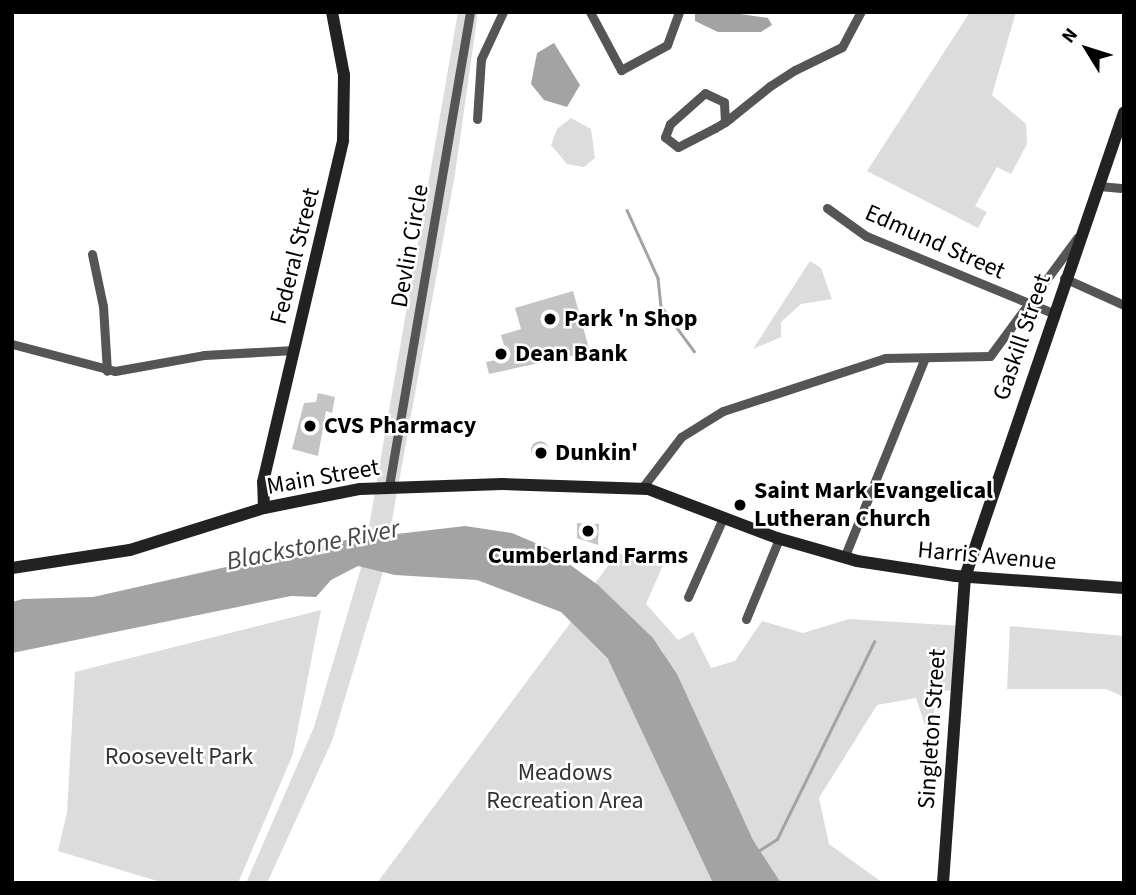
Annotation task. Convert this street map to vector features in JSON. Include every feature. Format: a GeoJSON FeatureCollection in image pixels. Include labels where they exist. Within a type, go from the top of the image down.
{"type":"FeatureCollection","features":[{"type":"Feature","properties":{"kind":"street","name":"Federal Street"},"geometry":{"type":"LineString","coordinates":[[264,508],[263,482],[343,140],[344,75],[332,12]]}},
{"type":"Feature","properties":{"kind":"street","name":"Devlin Circle"},"geometry":{"type":"LineString","coordinates":[[390,486],[470,12]]}},
{"type":"Feature","properties":{"kind":"street"},"geometry":{"type":"LineString","coordinates":[[477,119],[481,59],[503,12]]}},
{"type":"Feature","properties":{"kind":"street"},"geometry":{"type":"LineString","coordinates":[[590,12],[621,70],[667,44],[680,12]]}},
{"type":"Feature","properties":{"kind":"street"},"geometry":{"type":"LineString","coordinates":[[725,122],[724,102],[705,93],[670,124],[665,137],[678,148],[725,122],[795,70],[842,47],[861,12]]}},
{"type":"Feature","properties":{"kind":"street","name":"Gaskill Street"},"geometry":{"type":"LineString","coordinates":[[965,577],[1064,278],[1124,112]]}},
{"type":"Feature","properties":{"kind":"street"},"geometry":{"type":"LineString","coordinates":[[1099,186],[1124,188]]}},
{"type":"Feature","properties":{"kind":"street","name":"Edmund Street"},"geometry":{"type":"LineString","coordinates":[[827,208],[866,236],[1053,313]]}},
{"type":"Feature","properties":{"kind":"street"},"geometry":{"type":"LineString","coordinates":[[646,489],[674,443],[713,415],[875,361],[990,356],[1031,306],[1079,235]]}},
{"type":"Feature","properties":{"kind":"street"},"geometry":{"type":"LineString","coordinates":[[92,254],[107,371]]}},
{"type":"Feature","properties":{"kind":"street"},"geometry":{"type":"LineString","coordinates":[[1064,278],[1124,305]]}},
{"type":"Feature","properties":{"kind":"street"},"geometry":{"type":"LineString","coordinates":[[12,344],[107,371],[204,355],[294,350]]}},
{"type":"Feature","properties":{"kind":"street"},"geometry":{"type":"LineString","coordinates":[[844,558],[925,358]]}},
{"type":"Feature","properties":{"kind":"street","name":"Main Street"},"geometry":{"type":"LineString","coordinates":[[12,568],[130,550],[264,508],[390,486],[646,489]]}},
{"type":"Feature","properties":{"kind":"street","name":"Harris Avenue"},"geometry":{"type":"LineString","coordinates":[[646,489],[779,539],[844,558],[965,577],[1124,588]]}},
{"type":"Feature","properties":{"kind":"street"},"geometry":{"type":"LineString","coordinates":[[688,597],[723,518]]}},
{"type":"Feature","properties":{"kind":"street"},"geometry":{"type":"LineString","coordinates":[[746,619],[779,539]]}},
{"type":"Feature","properties":{"kind":"street","name":"Singleton Street"},"geometry":{"type":"LineString","coordinates":[[943,883],[965,577]]}},
{"type":"Feature","properties":{"kind":"green space"},"geometry":{"type":"Polygon","coordinates":[[[458,12],[478,12],[455,174],[382,575],[332,741],[267,883],[246,883],[314,727],[363,561],[458,12]]]}},
{"type":"Feature","properties":{"kind":"green space"},"geometry":{"type":"Polygon","coordinates":[[[970,12],[1016,12],[992,95],[1026,124],[1027,144],[1011,174],[997,167],[975,206],[987,212],[978,228],[867,171],[970,12]]]}},
{"type":"Feature","properties":{"kind":"green space"},"geometry":{"type":"Polygon","coordinates":[[[571,118],[591,129],[595,158],[584,167],[567,164],[551,145],[557,129],[571,118]]]}},
{"type":"Feature","properties":{"kind":"green space"},"geometry":{"type":"Polygon","coordinates":[[[810,261],[821,268],[832,299],[801,304],[781,322],[781,337],[753,349],[810,261]]]}},
{"type":"Feature","properties":{"kind":"green space"},"geometry":{"type":"Polygon","coordinates":[[[618,553],[663,565],[646,604],[678,640],[693,632],[711,668],[735,661],[762,621],[803,633],[849,619],[962,626],[958,691],[937,690],[930,740],[916,698],[877,705],[819,798],[829,844],[883,883],[781,883],[753,840],[662,650],[595,583],[618,553]]]}},
{"type":"Feature","properties":{"kind":"green space","name":"Roosevelt Park"},"geometry":{"type":"Polygon","coordinates":[[[321,610],[293,754],[238,883],[164,883],[58,851],[67,812],[75,672],[321,610]]]}},
{"type":"Feature","properties":{"kind":"green space","name":"Meadows Recreation Area"},"geometry":{"type":"Polygon","coordinates":[[[571,622],[616,668],[716,883],[377,883],[571,622]]]}},
{"type":"Feature","properties":{"kind":"green space"},"geometry":{"type":"Polygon","coordinates":[[[1010,626],[1124,636],[1124,697],[1106,689],[1007,689],[1010,626]]]}},
{"type":"Feature","properties":{"kind":"shaded area"},"geometry":{"type":"Polygon","coordinates":[[[695,12],[727,12],[768,18],[772,25],[761,32],[718,32],[695,21],[695,12]]]}},
{"type":"Feature","properties":{"kind":"shaded area"},"geometry":{"type":"Polygon","coordinates":[[[554,43],[580,85],[567,107],[544,100],[531,84],[537,53],[554,43]]]}},
{"type":"Feature","properties":{"kind":"shaded area"},"geometry":{"type":"Polygon","coordinates":[[[465,526],[512,533],[547,548],[598,585],[653,638],[677,674],[753,840],[781,883],[713,883],[608,659],[561,612],[477,580],[395,575],[358,566],[331,580],[316,597],[291,596],[12,653],[12,602],[23,599],[93,597],[346,540],[465,526]]]}},
{"type":"Feature","properties":{"kind":"building","name":"Park 'n Shop"},"geometry":{"type":"Polygon","coordinates":[[[573,291],[590,352],[489,374],[486,362],[496,360],[493,348],[504,345],[501,335],[521,329],[515,308],[573,291]]]}},
{"type":"Feature","properties":{"kind":"building","name":"CVS Pharmacy"},"geometry":{"type":"Polygon","coordinates":[[[318,393],[335,397],[332,413],[326,411],[318,456],[292,449],[304,403],[316,402],[318,393]]]}},
{"type":"Feature","properties":{"kind":"building","name":"Dunkin'"},"geometry":{"type":"Polygon","coordinates":[[[536,441],[544,441],[549,450],[547,457],[536,459],[531,454],[531,446],[536,441]]]}},
{"type":"Feature","properties":{"kind":"building","name":"Cumberland Farms"},"geometry":{"type":"Polygon","coordinates":[[[577,523],[599,524],[598,545],[577,538],[577,523]]]}},
{"type":"Feature","properties":{"kind":"waterway"},"geometry":{"type":"LineString","coordinates":[[627,210],[658,278],[661,306],[694,351]]}},
{"type":"Feature","properties":{"kind":"waterway"},"geometry":{"type":"LineString","coordinates":[[758,851],[777,839],[874,642]]}},
{"type":"Feature","properties":{"kind":"place","name":"Park 'n Shop"},"geometry":{"type":"Point","coordinates":[550,319]}},
{"type":"Feature","properties":{"kind":"place","name":"Dean Bank"},"geometry":{"type":"Point","coordinates":[501,354]}},
{"type":"Feature","properties":{"kind":"place","name":"CVS Pharmacy"},"geometry":{"type":"Point","coordinates":[310,426]}},
{"type":"Feature","properties":{"kind":"place","name":"Dunkin'"},"geometry":{"type":"Point","coordinates":[541,453]}},
{"type":"Feature","properties":{"kind":"place","name":"Saint Mark Evangelical Lutheran Church"},"geometry":{"type":"Point","coordinates":[740,505]}},
{"type":"Feature","properties":{"kind":"place","name":"Cumberland Farms"},"geometry":{"type":"Point","coordinates":[588,531]}},
{"type":"Feature","properties":{"kind":"water label","name":"Blackstone River"},"geometry":{"type":"Point","coordinates":[313,545]}}]}
